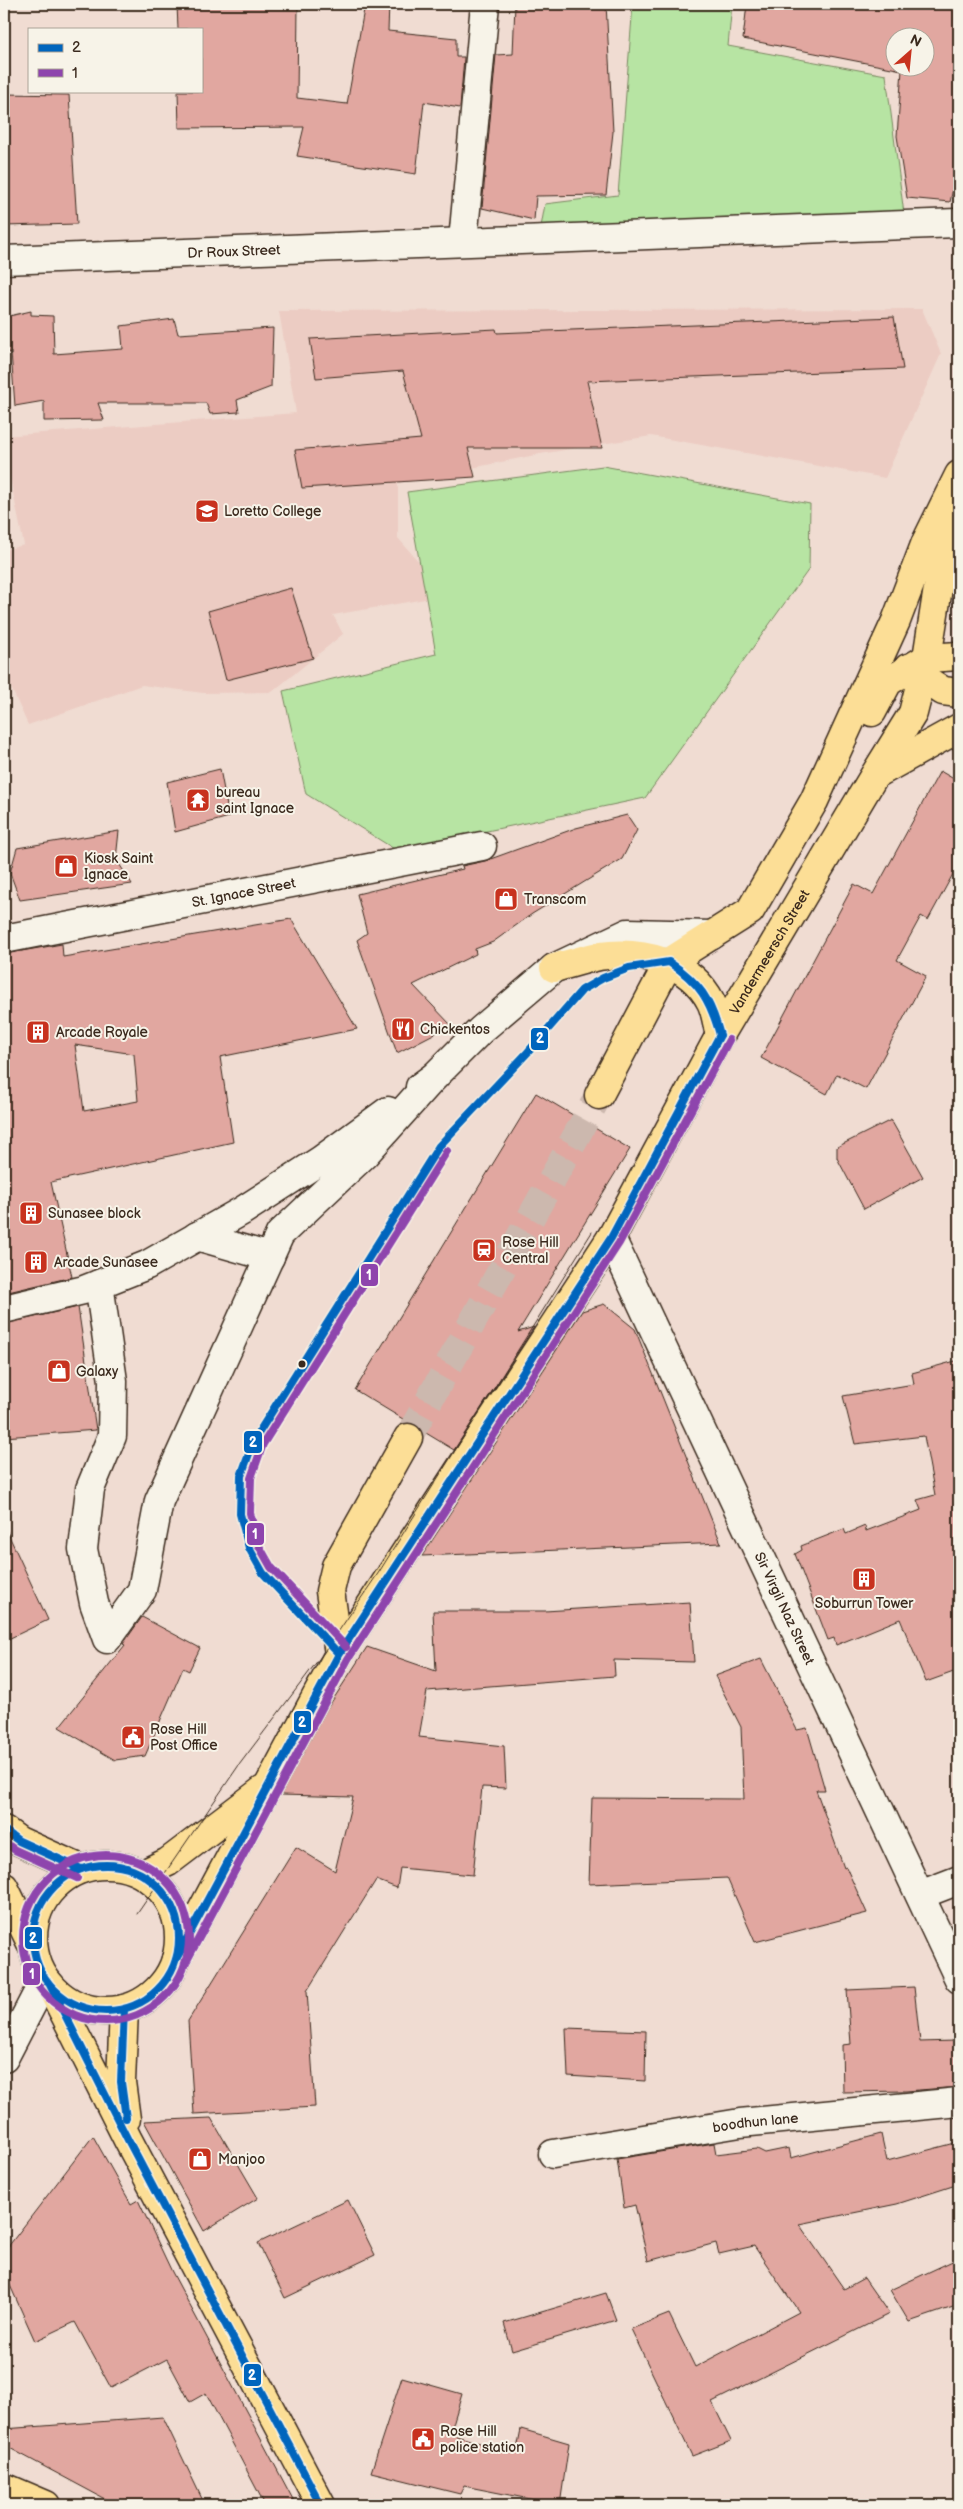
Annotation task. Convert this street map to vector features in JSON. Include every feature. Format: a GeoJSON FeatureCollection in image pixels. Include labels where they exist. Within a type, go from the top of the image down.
{"type":"FeatureCollection","features":[{"type":"Feature","properties":{"kind":"main road"},"geometry":{"type":"LineString","coordinates":[[599,1095],[669,962],[750,912],[814,801],[896,621],[926,542],[959,475]]}},
{"type":"Feature","properties":{"kind":"main road","name":"Vandermeersch Street"},"geometry":{"type":"LineString","coordinates":[[176,1959],[272,1783],[338,1654],[611,1238],[720,1035],[913,714],[919,669],[944,550],[959,508]]}},
{"type":"Feature","properties":{"kind":"main road"},"geometry":{"type":"LineString","coordinates":[[944,550],[949,569],[959,591]]}},
{"type":"Feature","properties":{"kind":"main road"},"geometry":{"type":"LineString","coordinates":[[896,621],[896,650],[903,665],[919,669],[943,692],[959,693]]}},
{"type":"Feature","properties":{"kind":"main road"},"geometry":{"type":"LineString","coordinates":[[814,801],[841,770],[888,682],[919,669],[959,656]]}},
{"type":"Feature","properties":{"kind":"main road"},"geometry":{"type":"LineString","coordinates":[[874,776],[959,728]]}},
{"type":"Feature","properties":{"kind":"main road"},"geometry":{"type":"LineString","coordinates":[[554,968],[598,956],[637,954],[669,962],[694,979],[711,1002],[720,1035]]}},
{"type":"Feature","properties":{"kind":"main road"},"geometry":{"type":"LineString","coordinates":[[338,1654],[330,1591],[336,1566],[408,1438]]}},
{"type":"Feature","properties":{"kind":"main road"},"geometry":{"type":"LineString","coordinates":[[143,1874],[168,1862],[272,1783]]}},
{"type":"Feature","properties":{"kind":"main road"},"geometry":{"type":"LineString","coordinates":[[4,1830],[19,1842],[81,1869]]}},
{"type":"Feature","properties":{"kind":"main road"},"geometry":{"type":"LineString","coordinates":[[33,1948],[34,1922],[43,1899],[60,1881],[81,1869],[105,1864],[129,1868],[143,1874],[166,1896],[176,1917],[179,1938],[176,1959],[167,1978],[148,1998],[124,2009],[97,2010],[71,2002],[47,1982]]}},
{"type":"Feature","properties":{"kind":"main road"},"geometry":{"type":"LineString","coordinates":[[4,1887],[47,1982],[128,2140],[321,2505]]}},
{"type":"Feature","properties":{"kind":"main road"},"geometry":{"type":"LineString","coordinates":[[124,2009],[121,2082],[128,2140]]}},
{"type":"Feature","properties":{"kind":"main road"},"geometry":{"type":"LineString","coordinates":[[4,2487],[46,2505]]}},
{"type":"Feature","properties":{"kind":"street"},"geometry":{"type":"LineString","coordinates":[[463,241],[485,4]]}},
{"type":"Feature","properties":{"kind":"street","name":"Dr Roux Street"},"geometry":{"type":"LineString","coordinates":[[4,260],[958,223]]}},
{"type":"Feature","properties":{"kind":"street","name":"St. Ignace Street"},"geometry":{"type":"LineString","coordinates":[[4,939],[482,846]]}},
{"type":"Feature","properties":{"kind":"street"},"geometry":{"type":"LineString","coordinates":[[99,1284],[113,1381],[112,1436],[90,1489],[82,1549],[94,1603],[107,1639],[142,1590],[159,1501],[280,1234],[365,1154],[435,1076],[480,1030],[554,968],[628,933],[712,934]]}},
{"type":"Feature","properties":{"kind":"street"},"geometry":{"type":"LineString","coordinates":[[4,1309],[84,1290],[147,1265],[242,1211],[321,1160],[435,1076]]}},
{"type":"Feature","properties":{"kind":"street"},"geometry":{"type":"LineString","coordinates":[[197,1236],[270,1257]]}},
{"type":"Feature","properties":{"kind":"street","name":"Sir Virgil Naz Street"},"geometry":{"type":"LineString","coordinates":[[611,1238],[959,1979]]}},
{"type":"Feature","properties":{"kind":"street"},"geometry":{"type":"LineString","coordinates":[[920,1895],[959,1880]]}},
{"type":"Feature","properties":{"kind":"street"},"geometry":{"type":"LineString","coordinates":[[4,2058],[47,1982]]}},
{"type":"Feature","properties":{"kind":"street","name":"boodhun lane"},"geometry":{"type":"LineString","coordinates":[[553,2154],[740,2123],[959,2102]]}},
{"type":"Feature","properties":{"kind":"shaded area","name":"Loretto College"},"geometry":{"type":"Polygon","coordinates":[[[922,309],[941,354],[885,478],[651,436],[540,454],[398,483],[398,538],[448,595],[333,615],[343,634],[272,692],[203,693],[142,685],[28,725],[4,672],[4,550],[24,545],[4,449],[4,436],[296,413],[279,311],[922,309]]]}},
{"type":"Feature","properties":{"kind":"green space"},"geometry":{"type":"Polygon","coordinates":[[[633,4],[732,4],[728,46],[886,75],[904,214],[541,227],[545,204],[618,195],[633,4]]]}},
{"type":"Feature","properties":{"kind":"green space"},"geometry":{"type":"Polygon","coordinates":[[[603,466],[810,504],[809,569],[645,798],[396,850],[306,794],[283,691],[436,654],[407,492],[603,466]]]}},
{"type":"Feature","properties":{"kind":"building"},"geometry":{"type":"Polygon","coordinates":[[[177,4],[298,4],[297,98],[347,104],[365,4],[389,4],[388,31],[456,38],[456,57],[464,57],[460,108],[424,102],[416,174],[297,156],[304,127],[179,128],[178,92],[202,92],[202,28],[178,28],[177,4]]]}},
{"type":"Feature","properties":{"kind":"building"},"geometry":{"type":"Polygon","coordinates":[[[515,4],[606,4],[613,132],[606,195],[536,196],[534,220],[482,208],[496,55],[513,54],[515,4]]]}},
{"type":"Feature","properties":{"kind":"building"},"geometry":{"type":"Polygon","coordinates":[[[747,4],[959,4],[959,162],[950,202],[907,198],[897,136],[901,78],[936,78],[936,28],[886,28],[886,67],[743,39],[747,4]]]}},
{"type":"Feature","properties":{"kind":"building"},"geometry":{"type":"Polygon","coordinates":[[[4,94],[69,95],[77,224],[4,226],[4,94]]]}},
{"type":"Feature","properties":{"kind":"building"},"geometry":{"type":"Polygon","coordinates":[[[31,311],[31,315],[53,316],[54,354],[123,349],[121,326],[174,319],[178,334],[273,328],[271,387],[237,400],[239,412],[210,414],[206,403],[98,403],[104,420],[44,421],[44,401],[15,406],[11,352],[8,353],[5,317],[31,311]]]}},
{"type":"Feature","properties":{"kind":"building"},"geometry":{"type":"Polygon","coordinates":[[[894,317],[903,369],[587,381],[602,448],[468,448],[475,477],[302,488],[295,450],[421,439],[403,371],[316,378],[310,339],[496,329],[497,333],[894,317]]]}},
{"type":"Feature","properties":{"kind":"building"},"geometry":{"type":"Polygon","coordinates":[[[291,588],[313,658],[226,680],[208,611],[291,588]]]}},
{"type":"Feature","properties":{"kind":"building","name":"bureau saint Ignace"},"geometry":{"type":"Polygon","coordinates":[[[220,769],[229,817],[175,832],[167,782],[220,769]]]}},
{"type":"Feature","properties":{"kind":"building"},"geometry":{"type":"Polygon","coordinates":[[[940,771],[959,782],[959,863],[928,920],[921,916],[897,960],[926,976],[866,1089],[837,1074],[827,1094],[761,1058],[854,884],[873,894],[940,771]]]}},
{"type":"Feature","properties":{"kind":"building"},"geometry":{"type":"Polygon","coordinates":[[[627,815],[637,830],[622,859],[532,914],[493,942],[475,949],[476,954],[413,985],[451,1025],[397,1053],[357,940],[367,933],[357,894],[463,869],[462,866],[485,861],[576,828],[627,815]]]}},
{"type":"Feature","properties":{"kind":"building","name":"Kiosk Saint Ignace"},"geometry":{"type":"Polygon","coordinates":[[[119,831],[116,859],[132,884],[20,900],[10,873],[17,848],[119,831]]]}},
{"type":"Feature","properties":{"kind":"building"},"geometry":{"type":"Polygon","coordinates":[[[291,919],[357,1029],[220,1057],[233,1142],[51,1182],[72,1277],[4,1293],[4,954],[62,944],[63,957],[291,919]],[[75,1045],[84,1111],[138,1101],[134,1054],[75,1045]]]}},
{"type":"Feature","properties":{"kind":"building"},"geometry":{"type":"Polygon","coordinates":[[[536,1093],[630,1149],[518,1332],[534,1327],[454,1450],[355,1390],[536,1093]]]}},
{"type":"Feature","properties":{"kind":"building"},"geometry":{"type":"Polygon","coordinates":[[[891,1120],[923,1177],[864,1209],[837,1158],[837,1147],[891,1120]]]}},
{"type":"Feature","properties":{"kind":"building"},"geometry":{"type":"Polygon","coordinates":[[[604,1304],[635,1329],[721,1543],[422,1556],[582,1311],[604,1304]]]}},
{"type":"Feature","properties":{"kind":"building"},"geometry":{"type":"Polygon","coordinates":[[[78,1307],[96,1430],[4,1437],[4,1324],[78,1307]]]}},
{"type":"Feature","properties":{"kind":"building"},"geometry":{"type":"Polygon","coordinates":[[[959,1360],[959,1670],[926,1682],[900,1619],[836,1645],[834,1638],[828,1640],[795,1554],[802,1550],[801,1546],[844,1529],[846,1534],[865,1526],[866,1531],[921,1510],[917,1500],[935,1495],[924,1436],[855,1444],[843,1396],[914,1384],[912,1373],[959,1360]]]}},
{"type":"Feature","properties":{"kind":"building"},"geometry":{"type":"Polygon","coordinates":[[[4,1525],[48,1620],[4,1641],[4,1525]]]}},
{"type":"Feature","properties":{"kind":"building"},"geometry":{"type":"Polygon","coordinates":[[[690,1602],[694,1662],[614,1660],[615,1676],[427,1691],[419,1737],[504,1746],[506,1788],[482,1787],[473,1875],[400,1868],[397,1888],[376,1880],[307,1991],[315,2107],[194,2114],[188,2021],[296,1847],[335,1871],[353,1797],[281,1795],[327,1709],[367,1647],[436,1671],[433,1611],[545,1611],[690,1602]]]}},
{"type":"Feature","properties":{"kind":"building"},"geometry":{"type":"Polygon","coordinates":[[[142,1617],[200,1648],[189,1671],[183,1668],[145,1756],[115,1760],[59,1727],[125,1645],[123,1644],[142,1617]]]}},
{"type":"Feature","properties":{"kind":"building"},"geometry":{"type":"Polygon","coordinates":[[[761,1659],[797,1730],[807,1728],[825,1790],[816,1790],[844,1868],[846,1867],[867,1913],[755,1942],[727,1878],[589,1884],[592,1798],[744,1799],[741,1727],[715,1676],[761,1659]]]}},
{"type":"Feature","properties":{"kind":"building"},"geometry":{"type":"Polygon","coordinates":[[[914,1987],[920,2042],[954,2041],[959,2057],[959,2087],[906,2091],[843,2092],[842,2045],[851,2044],[847,1990],[914,1987]]]}},
{"type":"Feature","properties":{"kind":"building"},"geometry":{"type":"Polygon","coordinates":[[[566,2028],[646,2031],[645,2081],[568,2076],[566,2028]]]}},
{"type":"Feature","properties":{"kind":"building","name":"Manjoo"},"geometry":{"type":"Polygon","coordinates":[[[211,2118],[258,2198],[204,2231],[144,2121],[211,2118]]]}},
{"type":"Feature","properties":{"kind":"building"},"geometry":{"type":"Polygon","coordinates":[[[881,2134],[887,2161],[959,2142],[959,2184],[897,2204],[799,2224],[844,2289],[864,2278],[889,2314],[712,2402],[731,2441],[692,2456],[631,2329],[669,2314],[695,2367],[799,2312],[754,2246],[719,2254],[716,2243],[648,2261],[635,2205],[624,2208],[617,2159],[714,2143],[716,2154],[757,2149],[765,2153],[789,2148],[791,2158],[881,2134]]]}},
{"type":"Feature","properties":{"kind":"building"},"geometry":{"type":"Polygon","coordinates":[[[93,2136],[131,2204],[138,2200],[172,2272],[296,2505],[265,2505],[206,2393],[190,2402],[167,2359],[111,2388],[75,2322],[35,2341],[4,2272],[4,2252],[93,2136]]]}},
{"type":"Feature","properties":{"kind":"building"},"geometry":{"type":"Polygon","coordinates":[[[348,2200],[375,2255],[285,2298],[258,2243],[348,2200]]]}},
{"type":"Feature","properties":{"kind":"building"},"geometry":{"type":"Polygon","coordinates":[[[959,2258],[959,2305],[909,2322],[890,2290],[959,2258]]]}},
{"type":"Feature","properties":{"kind":"building"},"geometry":{"type":"Polygon","coordinates":[[[606,2293],[616,2320],[512,2351],[504,2323],[606,2293]]]}},
{"type":"Feature","properties":{"kind":"building","name":"Rose Hill police station"},"geometry":{"type":"Polygon","coordinates":[[[402,2377],[462,2394],[450,2434],[516,2454],[521,2429],[569,2443],[560,2505],[464,2486],[460,2494],[371,2472],[402,2377]]]}},
{"type":"Feature","properties":{"kind":"building"},"geometry":{"type":"Polygon","coordinates":[[[163,2417],[205,2505],[116,2505],[4,2445],[4,2429],[163,2417]]]}},
{"type":"Feature","properties":{"kind":"tunnel"},"geometry":{"type":"LineString","coordinates":[[408,1438],[599,1095]]}},
{"type":"Feature","properties":{"kind":"tram line"},"geometry":{"type":"LineString","coordinates":[[137,1914],[239,1765],[325,1651],[379,1572],[592,1232]]}},
{"type":"Feature","properties":{"kind":"transit line","name":"2"},"geometry":{"type":"LineString","coordinates":[[339,1654],[263,1573],[249,1548],[240,1514],[241,1476],[254,1440],[439,1146],[528,1052],[582,990],[603,978],[629,968],[669,962],[689,977],[702,993],[712,1011],[720,1035]]}},
{"type":"Feature","properties":{"kind":"transit line","name":"2"},"geometry":{"type":"LineString","coordinates":[[176,1959],[339,1654],[611,1238],[720,1035]]}},
{"type":"Feature","properties":{"kind":"transit line","name":"1"},"geometry":{"type":"LineString","coordinates":[[185,1964],[348,1659],[619,1243],[729,1040]]}},
{"type":"Feature","properties":{"kind":"transit line","name":"1"},"geometry":{"type":"LineString","coordinates":[[346,1647],[271,1567],[258,1544],[250,1513],[251,1478],[263,1444],[447,1151]]}},
{"type":"Feature","properties":{"kind":"transit line","name":"2"},"geometry":{"type":"LineString","coordinates":[[4,1830],[19,1841],[81,1869]]}},
{"type":"Feature","properties":{"kind":"transit line","name":"1"},"geometry":{"type":"LineString","coordinates":[[4,1842],[15,1850],[77,1878]]}},
{"type":"Feature","properties":{"kind":"transit line","name":"1"},"geometry":{"type":"LineString","coordinates":[[106,1855],[130,1859],[145,1865],[170,1886],[179,1899],[185,1914],[189,1938],[185,1962],[179,1977],[158,2002],[145,2011],[130,2017],[106,2021],[82,2017],[67,2011],[42,1990],[33,1977],[27,1962],[23,1938],[27,1914],[33,1899],[54,1874],[67,1865],[82,1859],[106,1855]]}},
{"type":"Feature","properties":{"kind":"transit line","name":"2"},"geometry":{"type":"LineString","coordinates":[[106,1865],[134,1871],[157,1887],[173,1910],[179,1938],[173,1966],[157,1989],[134,2005],[106,2011],[78,2005],[55,1989],[39,1966],[33,1938],[39,1910],[55,1887],[78,1871],[106,1865]]}},
{"type":"Feature","properties":{"kind":"transit line","name":"2"},"geometry":{"type":"LineString","coordinates":[[50,1985],[128,2140],[321,2505]]}},
{"type":"Feature","properties":{"kind":"transit line","name":"2"},"geometry":{"type":"LineString","coordinates":[[124,2009],[121,2082],[126,2118]]}},
{"type":"Feature","properties":{"kind":"place","name":"Loretto College"},"geometry":{"type":"Point","coordinates":[207,511]}},
{"type":"Feature","properties":{"kind":"place","name":"bureau saint Ignace"},"geometry":{"type":"Point","coordinates":[198,800]}},
{"type":"Feature","properties":{"kind":"place","name":"Kiosk Saint Ignace"},"geometry":{"type":"Point","coordinates":[66,866]}},
{"type":"Feature","properties":{"kind":"place","name":"Transcom"},"geometry":{"type":"Point","coordinates":[506,899]}},
{"type":"Feature","properties":{"kind":"place","name":"Chickentos"},"geometry":{"type":"Point","coordinates":[403,1029]}},
{"type":"Feature","properties":{"kind":"place","name":"Arcade Royale"},"geometry":{"type":"Point","coordinates":[38,1032]}},
{"type":"Feature","properties":{"kind":"place","name":"Sunasee block"},"geometry":{"type":"Point","coordinates":[31,1213]}},
{"type":"Feature","properties":{"kind":"place","name":"Rose Hill Central"},"geometry":{"type":"Point","coordinates":[484,1250]}},
{"type":"Feature","properties":{"kind":"place","name":"Arcade Sunasee"},"geometry":{"type":"Point","coordinates":[36,1262]}},
{"type":"Feature","properties":{"kind":"place","name":"Galaxy"},"geometry":{"type":"Point","coordinates":[59,1371]}},
{"type":"Feature","properties":{"kind":"place","name":"Soburrun Tower"},"geometry":{"type":"Point","coordinates":[864,1579]}},
{"type":"Feature","properties":{"kind":"place","name":"Rose Hill Post Office"},"geometry":{"type":"Point","coordinates":[133,1737]}},
{"type":"Feature","properties":{"kind":"place","name":"Manjoo"},"geometry":{"type":"Point","coordinates":[200,2159]}},
{"type":"Feature","properties":{"kind":"place","name":"Rose Hill police station"},"geometry":{"type":"Point","coordinates":[423,2439]}}]}
